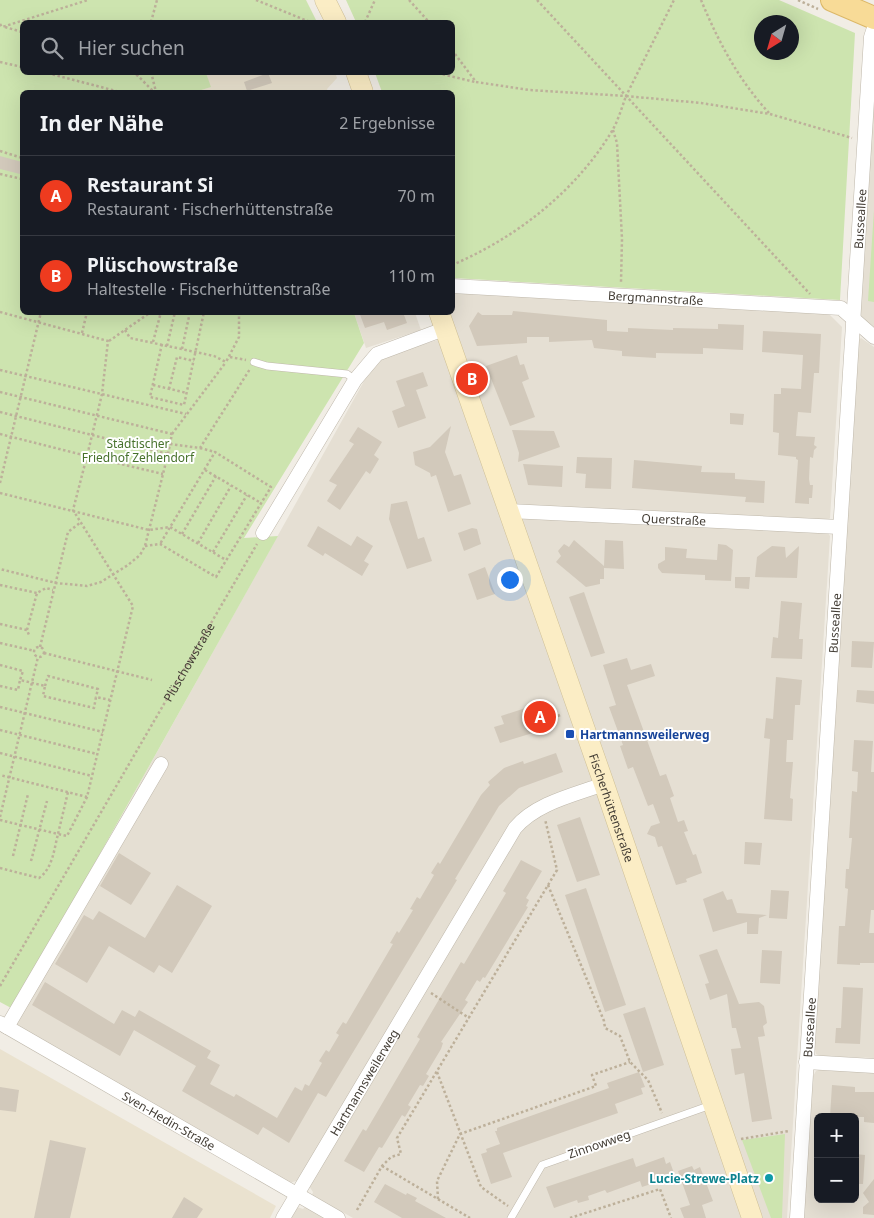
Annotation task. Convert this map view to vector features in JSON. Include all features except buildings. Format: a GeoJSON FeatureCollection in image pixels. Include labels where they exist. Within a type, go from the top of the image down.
{"type":"FeatureCollection","features":[{"type":"Feature","properties":{"kind":"main road"},"geometry":{"type":"LineString","coordinates":[[832,0],[874,18]]}},
{"type":"Feature","properties":{"kind":"street"},"geometry":{"type":"LineString","coordinates":[[325,0],[335,20]]}},
{"type":"Feature","properties":{"kind":"street","name":"Busseallee"},"geometry":{"type":"LineString","coordinates":[[797,1218],[871,37],[874,28]]}},
{"type":"Feature","properties":{"kind":"street"},"geometry":{"type":"LineString","coordinates":[[357,75],[362,90]]}},
{"type":"Feature","properties":{"kind":"street","name":"Bergmannstraße"},"geometry":{"type":"LineString","coordinates":[[455,286],[841,308],[874,337]]}},
{"type":"Feature","properties":{"kind":"street"},"geometry":{"type":"LineString","coordinates":[[263,533],[355,380],[377,354],[442,321]]}},
{"type":"Feature","properties":{"kind":"street","name":"Fischerhüttenstraße"},"geometry":{"type":"LineString","coordinates":[[442,321],[604,784],[752,1218]]}},
{"type":"Feature","properties":{"kind":"street","name":"Querstraße"},"geometry":{"type":"LineString","coordinates":[[509,511],[840,528]]}},
{"type":"Feature","properties":{"kind":"street"},"geometry":{"type":"LineString","coordinates":[[3,1025],[161,764]]}},
{"type":"Feature","properties":{"kind":"street","name":"Hartmannsweilerweg"},"geometry":{"type":"LineString","coordinates":[[283,1218],[515,828],[522,820],[541,808],[604,784]]}},
{"type":"Feature","properties":{"kind":"street","name":"Sven-Hedin-Straße"},"geometry":{"type":"LineString","coordinates":[[3,1025],[338,1218]]}},
{"type":"Feature","properties":{"kind":"street"},"geometry":{"type":"LineString","coordinates":[[806,1062],[874,1066]]}},
{"type":"Feature","properties":{"kind":"lane"},"geometry":{"type":"LineString","coordinates":[[254,362],[267,366],[347,374],[355,380]]}},
{"type":"Feature","properties":{"kind":"lane","name":"Zinnowweg"},"geometry":{"type":"LineString","coordinates":[[511,1218],[542,1165],[714,1104]]}},
{"type":"Feature","properties":{"kind":"path"},"geometry":{"type":"LineString","coordinates":[[21,20],[88,0]]}},
{"type":"Feature","properties":{"kind":"path"},"geometry":{"type":"LineString","coordinates":[[152,20],[157,0]]}},
{"type":"Feature","properties":{"kind":"path"},"geometry":{"type":"LineString","coordinates":[[256,0],[305,20]]}},
{"type":"Feature","properties":{"kind":"path"},"geometry":{"type":"LineString","coordinates":[[366,20],[375,0]]}},
{"type":"Feature","properties":{"kind":"path"},"geometry":{"type":"LineString","coordinates":[[409,0],[427,20]]}},
{"type":"Feature","properties":{"kind":"path"},"geometry":{"type":"LineString","coordinates":[[537,0],[811,295]]}},
{"type":"Feature","properties":{"kind":"path"},"geometry":{"type":"LineString","coordinates":[[455,264],[482,252],[547,207],[571,186],[593,160],[613,130],[626,96],[674,0]]}},
{"type":"Feature","properties":{"kind":"path"},"geometry":{"type":"LineString","coordinates":[[701,0],[713,28],[742,80],[770,114]]}},
{"type":"Feature","properties":{"kind":"path"},"geometry":{"type":"LineString","coordinates":[[798,0],[810,5]]}},
{"type":"Feature","properties":{"kind":"path"},"geometry":{"type":"LineString","coordinates":[[1,26],[20,20]]}},
{"type":"Feature","properties":{"kind":"path"},"geometry":{"type":"LineString","coordinates":[[1,26],[20,31]]}},
{"type":"Feature","properties":{"kind":"path"},"geometry":{"type":"LineString","coordinates":[[455,54],[476,82]]}},
{"type":"Feature","properties":{"kind":"path"},"geometry":{"type":"LineString","coordinates":[[0,62],[20,67]]}},
{"type":"Feature","properties":{"kind":"path"},"geometry":{"type":"LineString","coordinates":[[55,75],[112,90]]}},
{"type":"Feature","properties":{"kind":"path"},"geometry":{"type":"LineString","coordinates":[[136,75],[153,90]]}},
{"type":"Feature","properties":{"kind":"path"},"geometry":{"type":"LineString","coordinates":[[152,75],[155,90]]}},
{"type":"Feature","properties":{"kind":"path"},"geometry":{"type":"LineString","coordinates":[[446,75],[476,82],[529,90],[701,103],[770,114],[852,138]]}},
{"type":"Feature","properties":{"kind":"path"},"geometry":{"type":"LineString","coordinates":[[613,130],[617,143],[621,230],[621,285]]}},
{"type":"Feature","properties":{"kind":"path"},"geometry":{"type":"LineString","coordinates":[[0,151],[20,157]]}},
{"type":"Feature","properties":{"kind":"path"},"geometry":{"type":"LineString","coordinates":[[0,175],[20,179]]}},
{"type":"Feature","properties":{"kind":"path"},"geometry":{"type":"LineString","coordinates":[[0,312],[108,341]]}},
{"type":"Feature","properties":{"kind":"path"},"geometry":{"type":"LineString","coordinates":[[0,483],[41,315]]}},
{"type":"Feature","properties":{"kind":"path"},"geometry":{"type":"LineString","coordinates":[[82,333],[86,315]]}},
{"type":"Feature","properties":{"kind":"path"},"geometry":{"type":"LineString","coordinates":[[108,341],[147,315]]}},
{"type":"Feature","properties":{"kind":"path"},"geometry":{"type":"LineString","coordinates":[[153,342],[160,315]]}},
{"type":"Feature","properties":{"kind":"path"},"geometry":{"type":"LineString","coordinates":[[168,346],[174,315]]}},
{"type":"Feature","properties":{"kind":"path"},"geometry":{"type":"LineString","coordinates":[[182,349],[189,315]]}},
{"type":"Feature","properties":{"kind":"path"},"geometry":{"type":"LineString","coordinates":[[162,344],[150,397],[184,405],[203,315]]}},
{"type":"Feature","properties":{"kind":"path"},"geometry":{"type":"LineString","coordinates":[[0,569],[56,583],[87,586],[101,582],[140,555],[145,546],[172,434],[230,357],[239,337],[240,315]]}},
{"type":"Feature","properties":{"kind":"path"},"geometry":{"type":"LineString","coordinates":[[125,330],[130,338],[214,356],[226,362]]}},
{"type":"Feature","properties":{"kind":"path"},"geometry":{"type":"LineString","coordinates":[[44,653],[38,657],[0,818],[20,825],[67,836],[87,796],[133,606],[73,510],[102,394],[108,341]]}},
{"type":"Feature","properties":{"kind":"path"},"geometry":{"type":"LineString","coordinates":[[170,389],[177,357],[194,361]]}},
{"type":"Feature","properties":{"kind":"path"},"geometry":{"type":"LineString","coordinates":[[200,448],[254,362],[230,357]]}},
{"type":"Feature","properties":{"kind":"path"},"geometry":{"type":"LineString","coordinates":[[0,370],[186,414]]}},
{"type":"Feature","properties":{"kind":"path"},"geometry":{"type":"LineString","coordinates":[[153,385],[187,393]]}},
{"type":"Feature","properties":{"kind":"path"},"geometry":{"type":"LineString","coordinates":[[0,392],[172,434]]}},
{"type":"Feature","properties":{"kind":"path"},"geometry":{"type":"LineString","coordinates":[[0,412],[168,454]]}},
{"type":"Feature","properties":{"kind":"path"},"geometry":{"type":"LineString","coordinates":[[0,434],[163,474]]}},
{"type":"Feature","properties":{"kind":"path"},"geometry":{"type":"LineString","coordinates":[[145,546],[160,544],[216,577],[272,487],[215,452],[170,444]]}},
{"type":"Feature","properties":{"kind":"path"},"geometry":{"type":"LineString","coordinates":[[160,544],[215,452]]}},
{"type":"Feature","properties":{"kind":"path"},"geometry":{"type":"LineString","coordinates":[[204,470],[262,503]]}},
{"type":"Feature","properties":{"kind":"path"},"geometry":{"type":"LineString","coordinates":[[182,534],[216,476]]}},
{"type":"Feature","properties":{"kind":"path"},"geometry":{"type":"LineString","coordinates":[[198,543],[231,486]]}},
{"type":"Feature","properties":{"kind":"path"},"geometry":{"type":"LineString","coordinates":[[0,493],[149,530],[170,527],[226,560]]}},
{"type":"Feature","properties":{"kind":"path"},"geometry":{"type":"LineString","coordinates":[[212,552],[247,495]]}},
{"type":"Feature","properties":{"kind":"path"},"geometry":{"type":"LineString","coordinates":[[34,651],[40,647],[68,532],[80,522]]}},
{"type":"Feature","properties":{"kind":"path","name":"Plüschowstraße"},"geometry":{"type":"LineString","coordinates":[[0,986],[263,533]]}},
{"type":"Feature","properties":{"kind":"path"},"geometry":{"type":"LineString","coordinates":[[0,585],[36,593],[46,588],[54,590]]}},
{"type":"Feature","properties":{"kind":"path"},"geometry":{"type":"LineString","coordinates":[[29,635],[27,630],[36,593]]}},
{"type":"Feature","properties":{"kind":"path"},"geometry":{"type":"LineString","coordinates":[[0,624],[27,630]]}},
{"type":"Feature","properties":{"kind":"path"},"geometry":{"type":"LineString","coordinates":[[0,642],[34,651],[38,657]]}},
{"type":"Feature","properties":{"kind":"path"},"geometry":{"type":"LineString","coordinates":[[40,647],[44,653],[152,680]]}},
{"type":"Feature","properties":{"kind":"path"},"geometry":{"type":"LineString","coordinates":[[0,665],[23,671],[18,690],[0,686]]}},
{"type":"Feature","properties":{"kind":"path"},"geometry":{"type":"LineString","coordinates":[[48,676],[98,689],[96,697],[94,708],[43,696],[48,676]]}},
{"type":"Feature","properties":{"kind":"path"},"geometry":{"type":"LineString","coordinates":[[20,680],[45,686]]}},
{"type":"Feature","properties":{"kind":"path"},"geometry":{"type":"LineString","coordinates":[[96,697],[110,700]]}},
{"type":"Feature","properties":{"kind":"path"},"geometry":{"type":"LineString","coordinates":[[0,707],[103,732]]}},
{"type":"Feature","properties":{"kind":"path"},"geometry":{"type":"LineString","coordinates":[[544,722],[560,715]]}},
{"type":"Feature","properties":{"kind":"path"},"geometry":{"type":"LineString","coordinates":[[0,730],[97,754]]}},
{"type":"Feature","properties":{"kind":"path"},"geometry":{"type":"LineString","coordinates":[[0,753],[92,776]]}},
{"type":"Feature","properties":{"kind":"path"},"geometry":{"type":"LineString","coordinates":[[0,775],[87,796]]}},
{"type":"Feature","properties":{"kind":"path"},"geometry":{"type":"LineString","coordinates":[[0,868],[38,878],[43,874],[52,861],[68,792]]}},
{"type":"Feature","properties":{"kind":"path"},"geometry":{"type":"LineString","coordinates":[[13,856],[28,794]]}},
{"type":"Feature","properties":{"kind":"path"},"geometry":{"type":"LineString","coordinates":[[31,861],[47,800]]}},
{"type":"Feature","properties":{"kind":"path"},"geometry":{"type":"LineString","coordinates":[[357,1210],[382,1166],[391,1157],[401,1154],[397,1138],[557,870],[544,815]]}},
{"type":"Feature","properties":{"kind":"path"},"geometry":{"type":"LineString","coordinates":[[548,885],[604,1021],[605,1028],[620,1036],[630,1062],[648,1080],[666,1122]]}},
{"type":"Feature","properties":{"kind":"path"},"geometry":{"type":"LineString","coordinates":[[428,991],[469,1018]]}},
{"type":"Feature","properties":{"kind":"path"},"geometry":{"type":"LineString","coordinates":[[438,1199],[437,1182],[460,1134],[596,1086],[592,1075],[630,1062]]}},
{"type":"Feature","properties":{"kind":"path"},"geometry":{"type":"LineString","coordinates":[[437,1072],[481,1187],[515,1211]]}},
{"type":"Feature","properties":{"kind":"path"},"geometry":{"type":"LineString","coordinates":[[740,1139],[789,1131]]}},
{"type":"Feature","properties":{"kind":"path"},"geometry":{"type":"LineString","coordinates":[[382,1166],[470,1218]]}},
{"type":"Feature","properties":{"kind":"path"},"geometry":{"type":"LineString","coordinates":[[570,1218],[660,1189],[672,1218]]}},
{"type":"Feature","properties":{"kind":"shaded area"},"geometry":{"type":"Polygon","coordinates":[[[207,75],[336,75],[337,78],[327,90],[201,90],[210,87],[207,75]]]}},
{"type":"Feature","properties":{"kind":"shaded area"},"geometry":{"type":"Polygon","coordinates":[[[874,98],[874,330],[861,316],[860,312],[874,98]]]}},
{"type":"Feature","properties":{"kind":"shaded area"},"geometry":{"type":"Polygon","coordinates":[[[455,292],[828,313],[842,327],[830,518],[828,521],[517,505],[447,315],[455,315],[455,292]]]}},
{"type":"Feature","properties":{"kind":"shaded area"},"geometry":{"type":"Polygon","coordinates":[[[355,315],[416,315],[421,330],[366,348],[355,315]]]}},
{"type":"Feature","properties":{"kind":"shaded area"},"geometry":{"type":"Polygon","coordinates":[[[861,338],[874,347],[874,1058],[820,1056],[816,1054],[814,1046],[858,341],[861,338]]]}},
{"type":"Feature","properties":{"kind":"shaded area"},"geometry":{"type":"Polygon","coordinates":[[[441,339],[592,779],[590,784],[534,804],[516,816],[300,1180],[289,1183],[7,1021],[373,365],[380,357],[441,339]]]}},
{"type":"Feature","properties":{"kind":"shaded area"},"geometry":{"type":"Polygon","coordinates":[[[522,517],[828,533],[830,536],[787,1218],[761,1218],[520,519],[522,517]]]}},
{"type":"Feature","properties":{"kind":"shaded area"},"geometry":{"type":"Polygon","coordinates":[[[593,793],[598,795],[745,1218],[353,1218],[312,1195],[313,1192],[309,1186],[516,834],[531,818],[593,793]]]}},
{"type":"Feature","properties":{"kind":"shaded area"},"geometry":{"type":"Polygon","coordinates":[[[0,1049],[276,1206],[270,1218],[0,1218],[0,1049]]]}},
{"type":"Feature","properties":{"kind":"shaded area"},"geometry":{"type":"Polygon","coordinates":[[[819,1070],[874,1072],[874,1218],[804,1218],[812,1078],[816,1071],[819,1070]]]}},
{"type":"Feature","properties":{"kind":"shaded area"},"geometry":{"type":"Polygon","coordinates":[[[297,1207],[303,1209],[305,1207],[324,1218],[289,1218],[297,1207]]]}},
{"type":"Feature","properties":{"kind":"green space","name":"Städtischer Friedhof Zehlendorf"},"geometry":{"type":"Polygon","coordinates":[[[0,0],[306,0],[316,20],[20,20],[20,75],[207,75],[211,87],[201,90],[20,90],[20,315],[355,315],[364,343],[244,538],[278,536],[13,1009],[0,1002],[0,0]]]}},
{"type":"Feature","properties":{"kind":"green space"},"geometry":{"type":"Polygon","coordinates":[[[346,0],[779,0],[855,33],[840,300],[455,278],[455,90],[381,90],[376,75],[455,75],[455,20],[355,20],[346,0]]]}},
{"type":"Feature","properties":{"kind":"green space"},"geometry":{"type":"Polygon","coordinates":[[[874,210],[874,302],[868,301],[874,210]]]}},
{"type":"Feature","properties":{"kind":"green space"},"geometry":{"type":"Polygon","coordinates":[[[785,1134],[782,1218],[771,1218],[742,1140],[785,1134]]]}},
{"type":"Feature","properties":{"kind":"place","name":"Plüschowstraße"},"geometry":{"type":"Point","coordinates":[472,379]}},
{"type":"Feature","properties":{"kind":"place","name":"Restaurant Si"},"geometry":{"type":"Point","coordinates":[540,717]}},
{"type":"Feature","properties":{"kind":"place","name":"Hartmannsweilerweg"},"geometry":{"type":"Point","coordinates":[570,734]}},
{"type":"Feature","properties":{"kind":"place","name":"Lucie-Strewe-Platz"},"geometry":{"type":"Point","coordinates":[769,1178]}}]}
